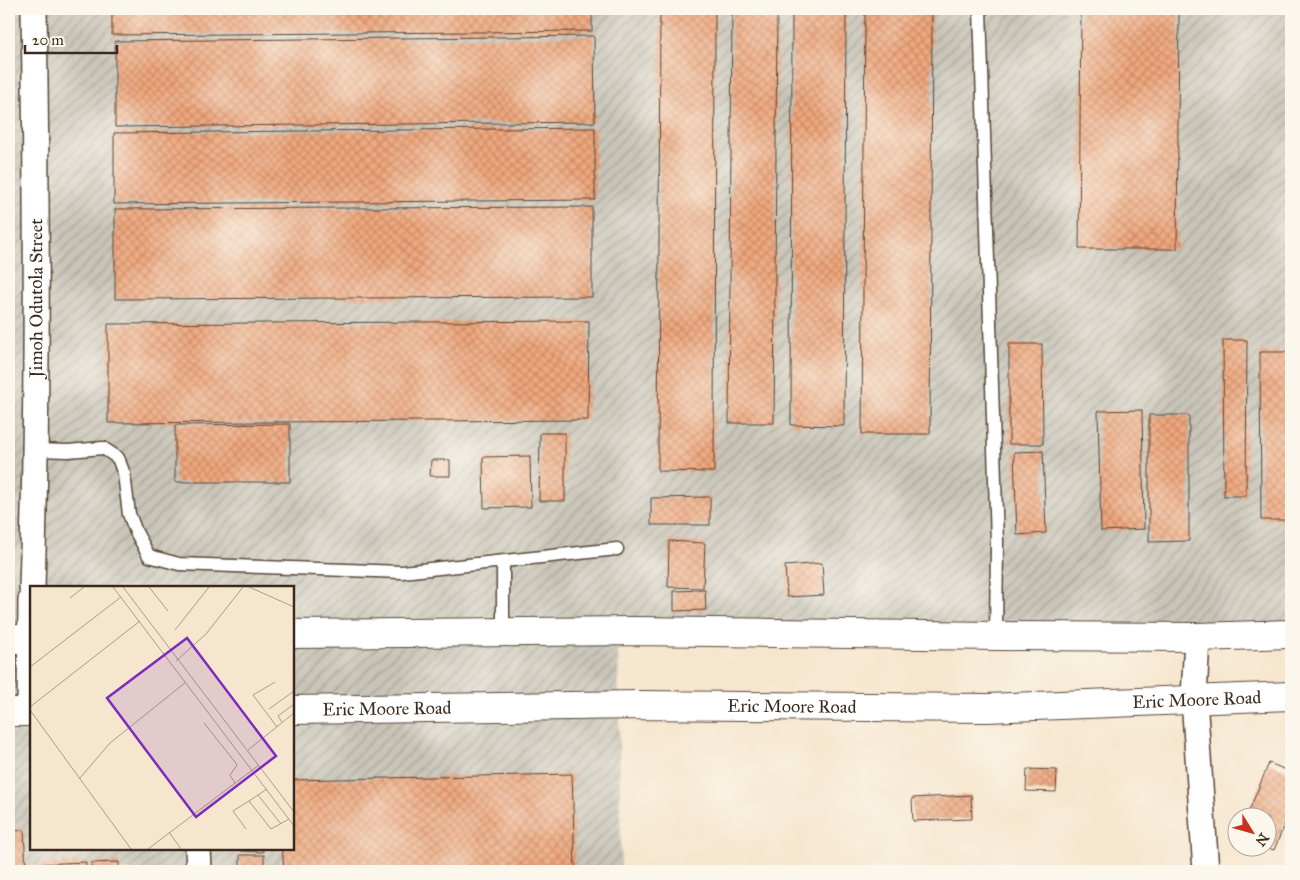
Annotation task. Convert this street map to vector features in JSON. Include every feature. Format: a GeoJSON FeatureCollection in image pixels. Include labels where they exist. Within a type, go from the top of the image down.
{"type":"FeatureCollection","features":[{"type":"Feature","properties":{"kind":"street","name":"Jimoh Odutola Street"},"geometry":{"type":"LineString","coordinates":[[32,586],[36,450],[37,186],[34,9]]}},
{"type":"Feature","properties":{"kind":"street"},"geometry":{"type":"LineString","coordinates":[[23,712],[23,639],[30,605]]}},
{"type":"Feature","properties":{"kind":"street"},"geometry":{"type":"LineString","coordinates":[[294,634],[635,631],[1197,637],[1291,634]]}},
{"type":"Feature","properties":{"kind":"street"},"geometry":{"type":"LineString","coordinates":[[1197,637],[1194,699],[1206,871]]}},
{"type":"Feature","properties":{"kind":"street","name":"Eric Moore Road"},"geometry":{"type":"LineString","coordinates":[[294,710],[638,705],[987,708],[1291,696]]}},
{"type":"Feature","properties":{"kind":"street"},"geometry":{"type":"LineString","coordinates":[[198,850],[199,871]]}},
{"type":"Feature","properties":{"kind":"lane"},"geometry":{"type":"LineString","coordinates":[[980,9],[997,543],[996,636]]}},
{"type":"Feature","properties":{"kind":"lane"},"geometry":{"type":"LineString","coordinates":[[36,450],[68,451],[103,448],[118,458],[124,474],[129,514],[149,556],[178,564],[402,572],[617,549]]}},
{"type":"Feature","properties":{"kind":"lane"},"geometry":{"type":"LineString","coordinates":[[502,633],[503,562]]}},
{"type":"Feature","properties":{"kind":"shaded area"},"geometry":{"type":"Polygon","coordinates":[[[9,9],[1291,9],[1291,634],[618,640],[621,871],[9,871],[9,9]]]}},
{"type":"Feature","properties":{"kind":"building"},"geometry":{"type":"Polygon","coordinates":[[[112,9],[592,9],[592,31],[112,35],[112,9]]]}},
{"type":"Feature","properties":{"kind":"building"},"geometry":{"type":"Polygon","coordinates":[[[660,9],[715,9],[714,472],[658,471],[660,9]]]}},
{"type":"Feature","properties":{"kind":"building"},"geometry":{"type":"Polygon","coordinates":[[[732,9],[777,9],[774,423],[729,423],[732,9]]]}},
{"type":"Feature","properties":{"kind":"building"},"geometry":{"type":"Polygon","coordinates":[[[792,9],[846,9],[844,426],[791,425],[792,9]]]}},
{"type":"Feature","properties":{"kind":"building"},"geometry":{"type":"Polygon","coordinates":[[[865,9],[932,9],[930,434],[862,434],[865,9]]]}},
{"type":"Feature","properties":{"kind":"building"},"geometry":{"type":"Polygon","coordinates":[[[1081,9],[1179,9],[1177,249],[1079,249],[1081,9]]]}},
{"type":"Feature","properties":{"kind":"building"},"geometry":{"type":"Polygon","coordinates":[[[594,36],[595,122],[115,127],[115,41],[594,36]]]}},
{"type":"Feature","properties":{"kind":"building"},"geometry":{"type":"Polygon","coordinates":[[[595,128],[595,200],[114,204],[114,133],[595,128]]]}},
{"type":"Feature","properties":{"kind":"building"},"geometry":{"type":"Polygon","coordinates":[[[592,207],[592,297],[115,299],[115,209],[592,207]]]}},
{"type":"Feature","properties":{"kind":"building"},"geometry":{"type":"Polygon","coordinates":[[[589,321],[588,420],[108,423],[108,324],[589,321]]]}},
{"type":"Feature","properties":{"kind":"building"},"geometry":{"type":"Polygon","coordinates":[[[1223,340],[1247,340],[1246,496],[1224,496],[1223,340]]]}},
{"type":"Feature","properties":{"kind":"building"},"geometry":{"type":"Polygon","coordinates":[[[1009,344],[1042,344],[1043,444],[1009,444],[1009,344]]]}},
{"type":"Feature","properties":{"kind":"building"},"geometry":{"type":"Polygon","coordinates":[[[1260,352],[1291,352],[1291,520],[1261,520],[1260,352]]]}},
{"type":"Feature","properties":{"kind":"building"},"geometry":{"type":"Polygon","coordinates":[[[1142,410],[1144,529],[1101,531],[1098,411],[1142,410]]]}},
{"type":"Feature","properties":{"kind":"building"},"geometry":{"type":"Polygon","coordinates":[[[1149,415],[1189,415],[1189,541],[1149,542],[1149,415]]]}},
{"type":"Feature","properties":{"kind":"building"},"geometry":{"type":"Polygon","coordinates":[[[290,424],[290,482],[175,482],[175,425],[290,424]]]}},
{"type":"Feature","properties":{"kind":"building"},"geometry":{"type":"Polygon","coordinates":[[[540,433],[565,433],[565,501],[539,501],[540,433]]]}},
{"type":"Feature","properties":{"kind":"building"},"geometry":{"type":"Polygon","coordinates":[[[1043,451],[1046,533],[1017,535],[1014,452],[1043,451]]]}},
{"type":"Feature","properties":{"kind":"building"},"geometry":{"type":"Polygon","coordinates":[[[530,456],[531,507],[484,508],[483,457],[530,456]]]}},
{"type":"Feature","properties":{"kind":"building"},"geometry":{"type":"Polygon","coordinates":[[[431,460],[450,460],[450,476],[430,476],[431,460]]]}},
{"type":"Feature","properties":{"kind":"building"},"geometry":{"type":"Polygon","coordinates":[[[710,497],[710,525],[651,525],[651,498],[710,497]]]}},
{"type":"Feature","properties":{"kind":"building"},"geometry":{"type":"Polygon","coordinates":[[[669,541],[705,543],[703,588],[668,587],[669,541]]]}},
{"type":"Feature","properties":{"kind":"building"},"geometry":{"type":"Polygon","coordinates":[[[822,563],[824,595],[787,597],[785,566],[822,563]]]}},
{"type":"Feature","properties":{"kind":"building"},"geometry":{"type":"Polygon","coordinates":[[[705,590],[706,610],[674,611],[674,591],[705,590]]]}},
{"type":"Feature","properties":{"kind":"building"},"geometry":{"type":"Polygon","coordinates":[[[1269,763],[1291,772],[1291,809],[1278,840],[1278,808],[1250,808],[1269,763]]]}},
{"type":"Feature","properties":{"kind":"building"},"geometry":{"type":"Polygon","coordinates":[[[1027,769],[1057,770],[1056,792],[1026,791],[1027,769]]]}},
{"type":"Feature","properties":{"kind":"building"},"geometry":{"type":"Polygon","coordinates":[[[572,774],[575,869],[284,869],[282,850],[294,850],[294,780],[572,774]]]}},
{"type":"Feature","properties":{"kind":"building"},"geometry":{"type":"Polygon","coordinates":[[[971,795],[972,819],[913,821],[912,798],[971,795]]]}},
{"type":"Feature","properties":{"kind":"building"},"geometry":{"type":"Polygon","coordinates":[[[24,830],[26,871],[9,871],[9,831],[24,830]]]}},
{"type":"Feature","properties":{"kind":"building"},"geometry":{"type":"Polygon","coordinates":[[[263,850],[263,852],[241,851],[263,850]]]}},
{"type":"Feature","properties":{"kind":"building"},"geometry":{"type":"Polygon","coordinates":[[[240,855],[264,855],[264,871],[240,871],[240,855]]]}},
{"type":"Feature","properties":{"kind":"building"},"geometry":{"type":"Polygon","coordinates":[[[86,862],[86,871],[40,871],[40,864],[86,862]]]}},
{"type":"Feature","properties":{"kind":"building"},"geometry":{"type":"Polygon","coordinates":[[[119,862],[119,871],[92,871],[91,863],[119,862]]]}}]}
